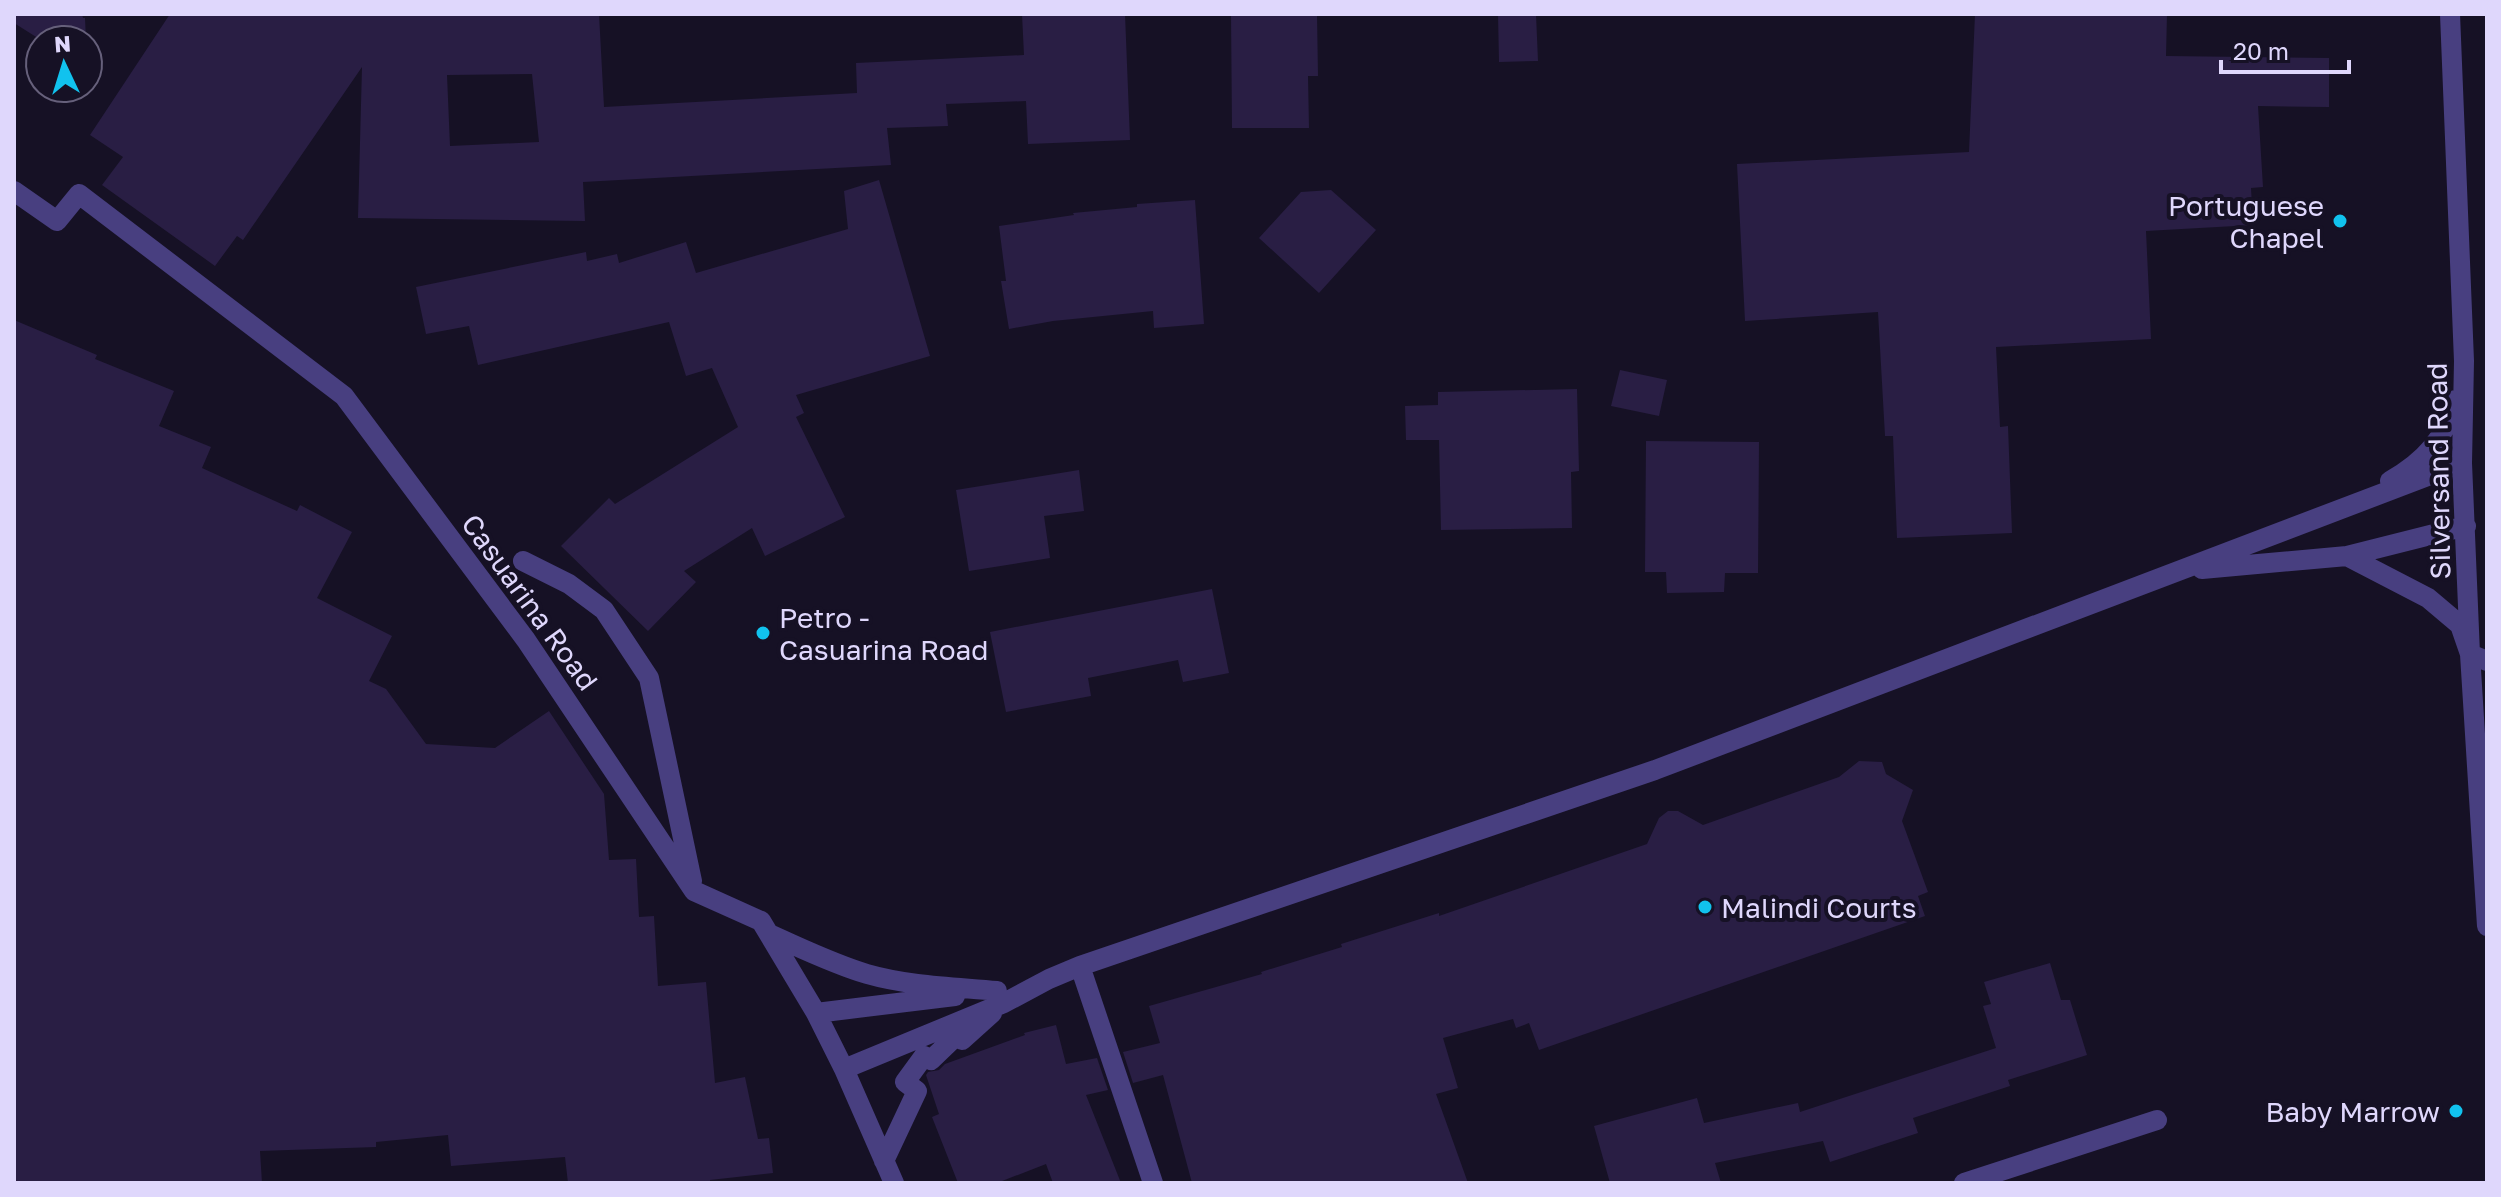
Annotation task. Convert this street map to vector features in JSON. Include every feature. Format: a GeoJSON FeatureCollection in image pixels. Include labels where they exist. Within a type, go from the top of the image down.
{"type":"FeatureCollection","features":[{"type":"Feature","properties":{"kind":"street","name":"Silversand Road"},"geometry":{"type":"LineString","coordinates":[[2450,14],[2464,361],[2462,463],[2478,658],[2487,926]]}},
{"type":"Feature","properties":{"kind":"street","name":"Casuarina Road"},"geometry":{"type":"LineString","coordinates":[[14,191],[57,221],[79,194],[344,396],[526,640],[694,891]]}},
{"type":"Feature","properties":{"kind":"street"},"geometry":{"type":"LineString","coordinates":[[2335,513],[2408,471],[2430,450],[2450,422],[2464,361]]}},
{"type":"Feature","properties":{"kind":"street"},"geometry":{"type":"LineString","coordinates":[[844,1069],[1001,997],[1080,966],[1655,770],[2462,463]]}},
{"type":"Feature","properties":{"kind":"street"},"geometry":{"type":"LineString","coordinates":[[2173,572],[2347,556],[2466,526]]}},
{"type":"Feature","properties":{"kind":"street"},"geometry":{"type":"LineString","coordinates":[[2347,556],[2428,598],[2460,625],[2478,658]]}},
{"type":"Feature","properties":{"kind":"street"},"geometry":{"type":"LineString","coordinates":[[523,561],[569,584],[604,610],[649,678],[694,891],[761,921],[816,1013],[894,1183]]}},
{"type":"Feature","properties":{"kind":"street"},"geometry":{"type":"LineString","coordinates":[[769,934],[867,974],[1001,997]]}},
{"type":"Feature","properties":{"kind":"street"},"geometry":{"type":"LineString","coordinates":[[1080,966],[1153,1183]]}},
{"type":"Feature","properties":{"kind":"street"},"geometry":{"type":"LineString","coordinates":[[816,1013],[1001,997]]}},
{"type":"Feature","properties":{"kind":"street"},"geometry":{"type":"LineString","coordinates":[[884,1161],[917,1091],[905,1082],[924,1056],[931,1060],[957,1035],[962,1040],[1001,997]]}},
{"type":"Feature","properties":{"kind":"street"},"geometry":{"type":"LineString","coordinates":[[1964,1183],[2157,1120]]}},
{"type":"Feature","properties":{"kind":"building"},"geometry":{"type":"Polygon","coordinates":[[[14,14],[82,14],[85,24],[24,24],[24,29],[14,23],[14,14]]]}},
{"type":"Feature","properties":{"kind":"building"},"geometry":{"type":"Polygon","coordinates":[[[170,14],[599,14],[604,107],[857,93],[856,63],[1024,55],[1022,14],[1125,14],[1130,140],[1028,144],[1026,101],[946,104],[948,126],[887,128],[891,165],[583,182],[585,221],[358,218],[362,67],[243,240],[237,236],[215,266],[102,185],[123,157],[90,135],[170,14]],[[532,74],[447,75],[450,146],[539,142],[532,74]]]}},
{"type":"Feature","properties":{"kind":"building"},"geometry":{"type":"Polygon","coordinates":[[[1231,14],[1317,14],[1318,76],[1308,76],[1309,128],[1232,128],[1231,14]]]}},
{"type":"Feature","properties":{"kind":"building"},"geometry":{"type":"Polygon","coordinates":[[[1498,14],[1536,14],[1538,61],[1499,62],[1498,14]]]}},
{"type":"Feature","properties":{"kind":"building"},"geometry":{"type":"Polygon","coordinates":[[[1975,14],[2167,14],[2166,56],[2329,58],[2329,107],[2258,106],[2263,187],[2251,188],[2253,225],[2146,231],[2151,339],[1996,347],[2000,427],[2008,426],[2012,533],[1897,538],[1893,436],[1885,436],[1878,312],[1745,321],[1737,164],[1969,152],[1975,14]]]}},
{"type":"Feature","properties":{"kind":"building"},"geometry":{"type":"Polygon","coordinates":[[[879,180],[930,356],[796,395],[804,413],[796,417],[845,517],[765,556],[752,528],[684,571],[696,582],[648,631],[561,546],[609,498],[615,504],[738,427],[712,368],[686,376],[669,322],[478,365],[469,326],[426,334],[416,287],[586,252],[587,261],[617,254],[619,263],[686,242],[696,273],[848,229],[844,191],[879,180]]]}},
{"type":"Feature","properties":{"kind":"building"},"geometry":{"type":"Polygon","coordinates":[[[1331,190],[1376,230],[1319,293],[1259,238],[1301,192],[1331,190]]]}},
{"type":"Feature","properties":{"kind":"building"},"geometry":{"type":"Polygon","coordinates":[[[1195,200],[1204,324],[1154,328],[1153,311],[1053,321],[1009,329],[1001,281],[1006,281],[999,226],[1073,213],[1137,207],[1137,204],[1195,200]]]}},
{"type":"Feature","properties":{"kind":"building"},"geometry":{"type":"Polygon","coordinates":[[[14,320],[97,355],[95,359],[174,391],[159,426],[211,447],[202,468],[297,511],[300,505],[352,532],[317,598],[392,636],[369,681],[386,689],[426,744],[495,748],[549,711],[604,794],[609,860],[636,859],[639,917],[654,916],[658,986],[706,982],[715,1083],[745,1077],[758,1139],[769,1138],[773,1173],[710,1180],[710,1183],[568,1183],[565,1157],[451,1166],[448,1135],[376,1142],[376,1147],[260,1151],[262,1183],[14,1183],[14,320]]]}},
{"type":"Feature","properties":{"kind":"building"},"geometry":{"type":"Polygon","coordinates":[[[1620,370],[1667,380],[1659,416],[1611,406],[1620,370]]]}},
{"type":"Feature","properties":{"kind":"building"},"geometry":{"type":"Polygon","coordinates":[[[1577,389],[1579,471],[1571,472],[1572,528],[1441,530],[1439,440],[1406,440],[1405,406],[1438,405],[1438,392],[1577,389]]]}},
{"type":"Feature","properties":{"kind":"building"},"geometry":{"type":"Polygon","coordinates":[[[1646,441],[1759,442],[1758,573],[1725,573],[1724,592],[1667,593],[1666,572],[1645,572],[1646,441]]]}},
{"type":"Feature","properties":{"kind":"building"},"geometry":{"type":"Polygon","coordinates":[[[1079,470],[1084,511],[1044,516],[1050,558],[969,571],[956,490],[1079,470]]]}},
{"type":"Feature","properties":{"kind":"building"},"geometry":{"type":"Polygon","coordinates":[[[1212,589],[1229,673],[1183,682],[1178,660],[1088,678],[1091,696],[1006,712],[990,632],[1212,589]]]}},
{"type":"Feature","properties":{"kind":"building"},"geometry":{"type":"Polygon","coordinates":[[[1859,761],[1882,762],[1886,774],[1913,790],[1902,821],[1928,892],[1918,896],[1925,916],[1539,1050],[1529,1023],[1516,1028],[1513,1019],[1443,1038],[1458,1088],[1436,1094],[1468,1183],[1192,1183],[1163,1075],[1133,1083],[1123,1052],[1160,1043],[1149,1006],[1262,974],[1342,947],[1341,944],[1439,913],[1439,916],[1647,844],[1659,818],[1668,811],[1678,811],[1703,825],[1839,777],[1859,761]]]}},
{"type":"Feature","properties":{"kind":"building"},"geometry":{"type":"Polygon","coordinates":[[[2050,963],[2061,1000],[2070,1000],[2087,1055],[2008,1080],[2010,1086],[1913,1118],[1918,1133],[1830,1162],[1823,1141],[1715,1163],[1721,1183],[1610,1183],[1594,1126],[1697,1098],[1704,1123],[1798,1103],[1800,1112],[1996,1048],[1983,1006],[1991,1004],[1984,982],[2050,963]]]}},
{"type":"Feature","properties":{"kind":"building"},"geometry":{"type":"Polygon","coordinates":[[[1056,1025],[1066,1064],[1097,1058],[1108,1090],[1086,1095],[1121,1183],[1053,1183],[1046,1164],[997,1183],[958,1183],[932,1117],[939,1114],[926,1075],[945,1064],[1024,1033],[1056,1025]]]}},
{"type":"Feature","properties":{"kind":"place","name":"Portuguese Chapel"},"geometry":{"type":"Point","coordinates":[2340,221]}},
{"type":"Feature","properties":{"kind":"place","name":"Petro - Casuarina Road"},"geometry":{"type":"Point","coordinates":[763,633]}},
{"type":"Feature","properties":{"kind":"place","name":"Malindi Courts"},"geometry":{"type":"Point","coordinates":[1705,907]}},
{"type":"Feature","properties":{"kind":"place","name":"Baby Marrow"},"geometry":{"type":"Point","coordinates":[2456,1111]}}]}
